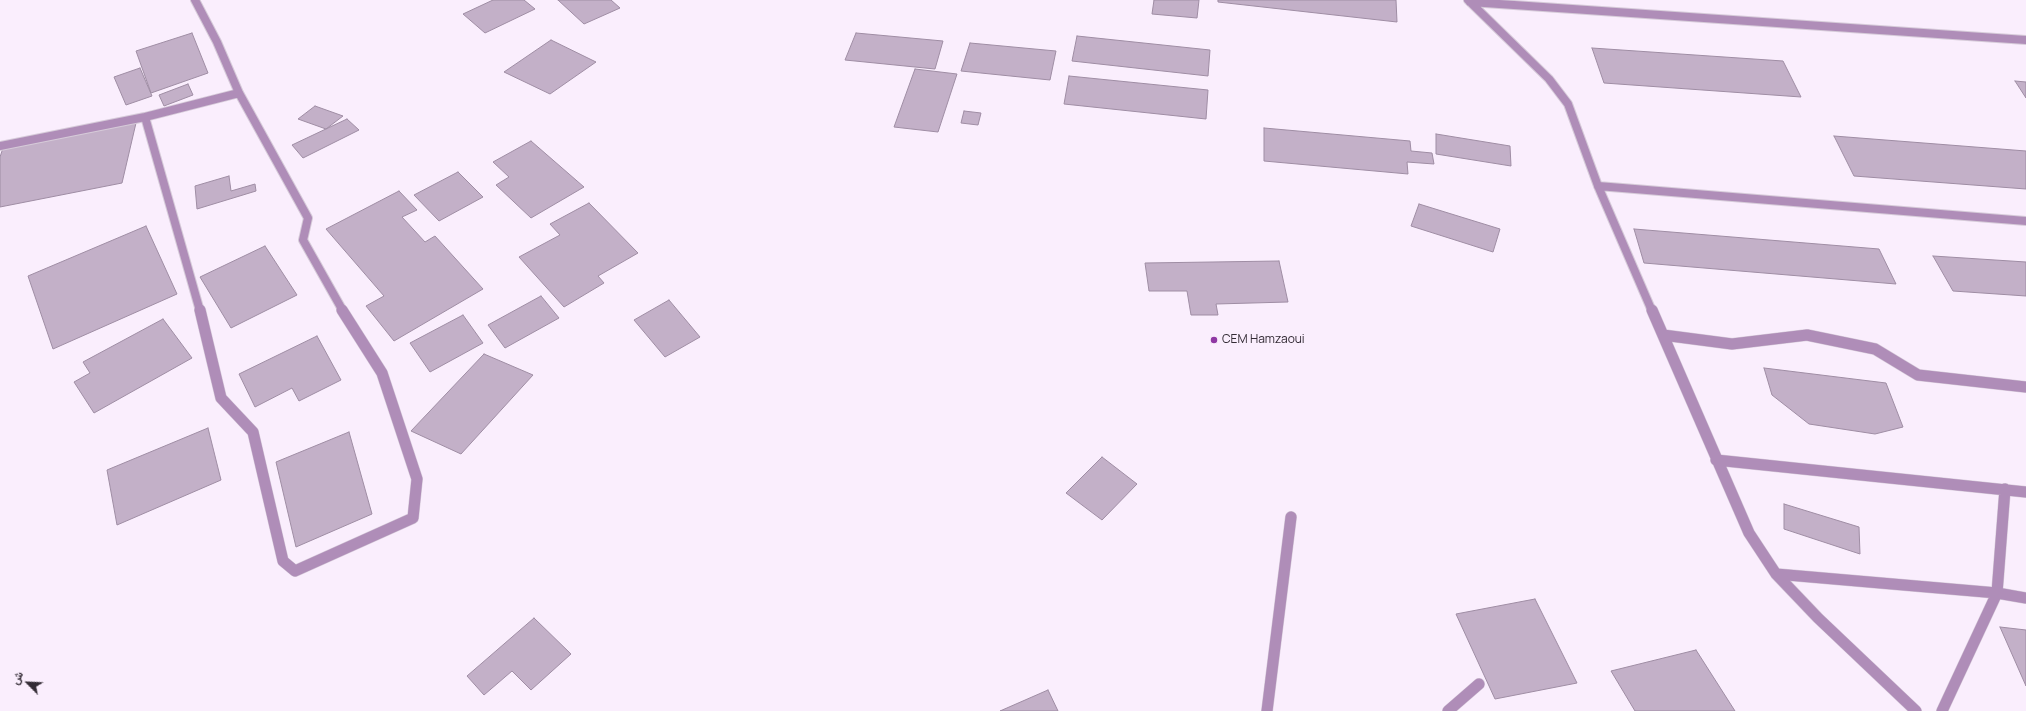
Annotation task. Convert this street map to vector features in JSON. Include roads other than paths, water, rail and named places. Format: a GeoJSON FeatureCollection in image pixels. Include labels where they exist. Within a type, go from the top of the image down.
{"type":"FeatureCollection","features":[{"type":"Feature","properties":{"kind":"street"},"geometry":{"type":"LineString","coordinates":[[145,117],[199,305],[221,398],[253,432],[283,561],[295,571],[413,518],[417,478],[382,373],[339,305],[302,240],[308,218],[239,93],[217,42],[195,0]]}},
{"type":"Feature","properties":{"kind":"street"},"geometry":{"type":"LineString","coordinates":[[1469,1],[2026,40]]}},
{"type":"Feature","properties":{"kind":"street"},"geometry":{"type":"LineString","coordinates":[[1469,1],[1549,79],[1568,104],[1598,186],[1716,460],[1750,533],[1776,574],[1818,618],[1916,711]]}},
{"type":"Feature","properties":{"kind":"street"},"geometry":{"type":"LineString","coordinates":[[0,146],[145,117],[239,93]]}},
{"type":"Feature","properties":{"kind":"street"},"geometry":{"type":"LineString","coordinates":[[1598,186],[2026,221]]}},
{"type":"Feature","properties":{"kind":"street"},"geometry":{"type":"LineString","coordinates":[[1663,335],[1732,344],[1807,335],[1875,348],[1918,375],[2026,387]]}},
{"type":"Feature","properties":{"kind":"street"},"geometry":{"type":"LineString","coordinates":[[1716,460],[2026,492]]}},
{"type":"Feature","properties":{"kind":"street"},"geometry":{"type":"LineString","coordinates":[[1942,711],[1997,593],[2005,489]]}},
{"type":"Feature","properties":{"kind":"street"},"geometry":{"type":"LineString","coordinates":[[1267,711],[1291,517]]}},
{"type":"Feature","properties":{"kind":"street"},"geometry":{"type":"LineString","coordinates":[[1776,574],[1997,593],[2026,598]]}},
{"type":"Feature","properties":{"kind":"street"},"geometry":{"type":"LineString","coordinates":[[1448,711],[1479,684]]}},
{"type":"Feature","properties":{"kind":"place","name":"CEM Hamzaoui"},"geometry":{"type":"Point","coordinates":[1214,340]}}]}
